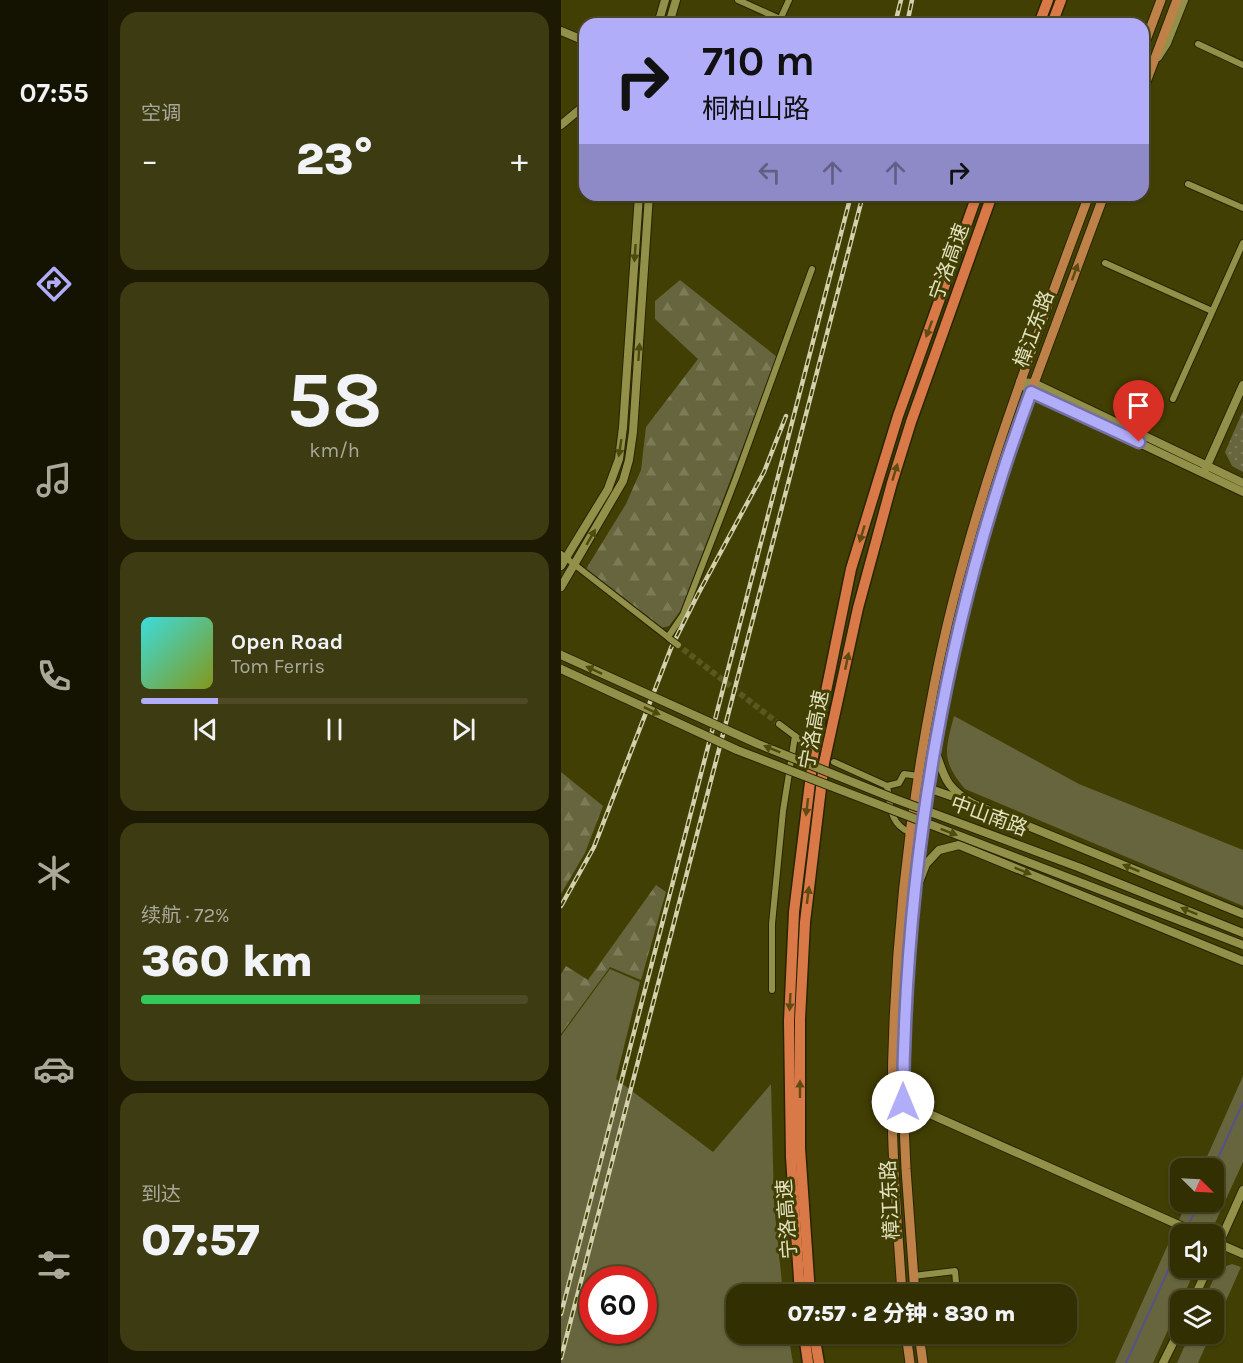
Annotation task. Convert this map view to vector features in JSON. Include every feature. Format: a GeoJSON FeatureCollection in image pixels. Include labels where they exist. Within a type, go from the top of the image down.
{"type":"FeatureCollection","features":[{"type":"Feature","properties":{"kind":"highway"},"geometry":{"type":"LineString","coordinates":[[1041,18],[1048,0]]}},
{"type":"Feature","properties":{"kind":"highway"},"geometry":{"type":"LineString","coordinates":[[1054,18],[1061,0]]}},
{"type":"Feature","properties":{"kind":"highway","name":"宁洛高速"},"geometry":{"type":"LineString","coordinates":[[799,1284],[791,1157],[789,1021],[794,912],[814,750],[851,569],[898,416],[975,201]]}},
{"type":"Feature","properties":{"kind":"highway","name":"宁洛高速"},"geometry":{"type":"LineString","coordinates":[[809,1284],[800,1148],[800,1019],[805,922],[824,763],[858,608],[892,483],[911,422],[989,201]]}},
{"type":"Feature","properties":{"kind":"highway"},"geometry":{"type":"LineString","coordinates":[[805,1344],[808,1363]]}},
{"type":"Feature","properties":{"kind":"highway"},"geometry":{"type":"LineString","coordinates":[[816,1344],[819,1363]]}},
{"type":"Feature","properties":{"kind":"main road"},"geometry":{"type":"LineString","coordinates":[[660,18],[665,0]]}},
{"type":"Feature","properties":{"kind":"main road"},"geometry":{"type":"LineString","coordinates":[[671,18],[676,0]]}},
{"type":"Feature","properties":{"kind":"main road"},"geometry":{"type":"LineString","coordinates":[[1149,32],[1161,0]]}},
{"type":"Feature","properties":{"kind":"main road"},"geometry":{"type":"LineString","coordinates":[[1149,73],[1177,0]]}},
{"type":"Feature","properties":{"kind":"main road"},"geometry":{"type":"LineString","coordinates":[[1152,65],[1167,43],[1184,0]]}},
{"type":"Feature","properties":{"kind":"main road"},"geometry":{"type":"LineString","coordinates":[[561,31],[579,39]]}},
{"type":"Feature","properties":{"kind":"main road"},"geometry":{"type":"LineString","coordinates":[[561,124],[579,110]]}},
{"type":"Feature","properties":{"kind":"main road"},"geometry":{"type":"LineString","coordinates":[[561,566],[564,556],[607,489],[619,459],[639,201]]}},
{"type":"Feature","properties":{"kind":"main road"},"geometry":{"type":"LineString","coordinates":[[561,587],[623,481],[629,460],[633,432],[649,201]]}},
{"type":"Feature","properties":{"kind":"main road","name":"樟江东路"},"geometry":{"type":"LineString","coordinates":[[901,1284],[892,1104],[895,986],[909,832],[918,776],[934,685],[961,574],[992,465],[1087,201]]}},
{"type":"Feature","properties":{"kind":"main road","name":"樟江东路"},"geometry":{"type":"LineString","coordinates":[[914,1284],[903,1102],[904,1032],[914,895],[928,788],[947,678],[991,511],[1032,388],[1102,201]]}},
{"type":"Feature","properties":{"kind":"main road"},"geometry":{"type":"LineString","coordinates":[[1020,382],[1205,469],[1243,483]]}},
{"type":"Feature","properties":{"kind":"main road"},"geometry":{"type":"LineString","coordinates":[[1205,469],[1243,385]]}},
{"type":"Feature","properties":{"kind":"main road"},"geometry":{"type":"LineString","coordinates":[[1205,469],[1243,492]]}},
{"type":"Feature","properties":{"kind":"main road","name":"中山南路"},"geometry":{"type":"LineString","coordinates":[[561,655],[758,744],[1243,933]]}},
{"type":"Feature","properties":{"kind":"main road","name":"中山南路"},"geometry":{"type":"LineString","coordinates":[[561,669],[737,750],[1243,945]]}},
{"type":"Feature","properties":{"kind":"main road"},"geometry":{"type":"LineString","coordinates":[[935,750],[950,787],[973,804]]}},
{"type":"Feature","properties":{"kind":"main road"},"geometry":{"type":"LineString","coordinates":[[928,788],[973,804],[1243,914]]}},
{"type":"Feature","properties":{"kind":"main road"},"geometry":{"type":"LineString","coordinates":[[914,895],[926,864],[939,850],[959,846],[1243,961]]}},
{"type":"Feature","properties":{"kind":"main road"},"geometry":{"type":"LineString","coordinates":[[903,1102],[1176,1224]]}},
{"type":"Feature","properties":{"kind":"main road"},"geometry":{"type":"LineString","coordinates":[[1224,1228],[1243,1190]]}},
{"type":"Feature","properties":{"kind":"main road"},"geometry":{"type":"LineString","coordinates":[[1224,1245],[1243,1254]]}},
{"type":"Feature","properties":{"kind":"main road"},"geometry":{"type":"LineString","coordinates":[[907,1344],[910,1363]]}},
{"type":"Feature","properties":{"kind":"main road"},"geometry":{"type":"LineString","coordinates":[[920,1344],[923,1363]]}},
{"type":"Feature","properties":{"kind":"main road"},"geometry":{"type":"LineString","coordinates":[[1163,1363],[1172,1344]]}},
{"type":"Feature","properties":{"kind":"street"},"geometry":{"type":"LineString","coordinates":[[738,0],[773,18]]}},
{"type":"Feature","properties":{"kind":"street"},"geometry":{"type":"LineString","coordinates":[[780,18],[789,0]]}},
{"type":"Feature","properties":{"kind":"street"},"geometry":{"type":"LineString","coordinates":[[1198,44],[1243,65]]}},
{"type":"Feature","properties":{"kind":"street"},"geometry":{"type":"LineString","coordinates":[[1188,184],[1243,208]]}},
{"type":"Feature","properties":{"kind":"street"},"geometry":{"type":"LineString","coordinates":[[1173,399],[1243,243]]}},
{"type":"Feature","properties":{"kind":"street"},"geometry":{"type":"LineString","coordinates":[[1105,263],[1212,311]]}},
{"type":"Feature","properties":{"kind":"street"},"geometry":{"type":"LineString","coordinates":[[669,638],[683,615],[736,478],[812,269]]}},
{"type":"Feature","properties":{"kind":"street"},"geometry":{"type":"LineString","coordinates":[[564,556],[680,647]]}},
{"type":"Feature","properties":{"kind":"street"},"geometry":{"type":"LineString","coordinates":[[779,724],[807,745]]}},
{"type":"Feature","properties":{"kind":"street"},"geometry":{"type":"LineString","coordinates":[[772,990],[773,924],[783,811],[795,736]]}},
{"type":"Feature","properties":{"kind":"street"},"geometry":{"type":"LineString","coordinates":[[834,762],[887,786],[899,783],[904,774],[918,776]]}},
{"type":"Feature","properties":{"kind":"street"},"geometry":{"type":"LineString","coordinates":[[887,786],[894,821],[898,827],[909,832]]}},
{"type":"Feature","properties":{"kind":"street"},"geometry":{"type":"LineString","coordinates":[[913,1276],[955,1271],[956,1284]]}},
{"type":"Feature","properties":{"kind":"green space"},"geometry":{"type":"Polygon","coordinates":[[[680,280],[777,357],[681,610],[669,626],[661,628],[586,569],[626,504],[641,470],[646,427],[698,359],[655,319],[655,301],[680,280]]]}},
{"type":"Feature","properties":{"kind":"green space"},"geometry":{"type":"Polygon","coordinates":[[[1243,411],[1243,472],[1232,466],[1225,452],[1243,411]]]}},
{"type":"Feature","properties":{"kind":"green space"},"geometry":{"type":"Polygon","coordinates":[[[954,716],[1079,784],[1243,850],[1243,906],[965,789],[952,770],[947,755],[954,716]]]}},
{"type":"Feature","properties":{"kind":"green space"},"geometry":{"type":"Polygon","coordinates":[[[561,772],[603,806],[585,853],[561,894],[561,772]]]}},
{"type":"Feature","properties":{"kind":"green space"},"geometry":{"type":"Polygon","coordinates":[[[656,885],[666,892],[641,980],[610,967],[561,1034],[561,974],[566,966],[588,980],[656,885]]]}},
{"type":"Feature","properties":{"kind":"green space"},"geometry":{"type":"Polygon","coordinates":[[[610,969],[640,982],[616,1079],[713,1152],[771,1084],[774,1203],[782,1284],[726,1284],[726,1344],[790,1344],[793,1363],[561,1363],[561,1036],[610,969]]]}},
{"type":"Feature","properties":{"kind":"green space"},"geometry":{"type":"Polygon","coordinates":[[[1243,1076],[1243,1162],[1224,1203],[1224,1158],[1206,1158],[1243,1076]]]}},
{"type":"Feature","properties":{"kind":"green space"},"geometry":{"type":"Polygon","coordinates":[[[1183,1212],[1220,1212],[1215,1224],[1177,1224],[1183,1212]]]}},
{"type":"Feature","properties":{"kind":"green space"},"geometry":{"type":"Polygon","coordinates":[[[1170,1240],[1170,1278],[1191,1278],[1186,1290],[1170,1290],[1170,1325],[1153,1363],[1115,1363],[1170,1240]]]}},
{"type":"Feature","properties":{"kind":"green space"},"geometry":{"type":"Polygon","coordinates":[[[1232,1264],[1241,1267],[1224,1305],[1224,1290],[1209,1290],[1214,1278],[1224,1278],[1224,1267],[1232,1264]]]}},
{"type":"Feature","properties":{"kind":"green space"},"geometry":{"type":"Polygon","coordinates":[[[1186,1344],[1207,1344],[1198,1363],[1177,1363],[1186,1344]]]}},
{"type":"Feature","properties":{"kind":"waterway"},"geometry":{"type":"LineString","coordinates":[[1218,1158],[1243,1103]]}},
{"type":"Feature","properties":{"kind":"waterway"},"geometry":{"type":"LineString","coordinates":[[1189,1224],[1194,1212]]}},
{"type":"Feature","properties":{"kind":"waterway"},"geometry":{"type":"LineString","coordinates":[[1126,1363],[1170,1266]]}},
{"type":"Feature","properties":{"kind":"tunnel"},"geometry":{"type":"LineString","coordinates":[[683,649],[779,724]]}},
{"type":"Feature","properties":{"kind":"railway"},"geometry":{"type":"LineString","coordinates":[[896,18],[901,0]]}},
{"type":"Feature","properties":{"kind":"railway"},"geometry":{"type":"LineString","coordinates":[[908,18],[912,0]]}},
{"type":"Feature","properties":{"kind":"railway"},"geometry":{"type":"LineString","coordinates":[[561,1314],[849,201]]}},
{"type":"Feature","properties":{"kind":"railway"},"geometry":{"type":"LineString","coordinates":[[561,1358],[861,201]]}},
{"type":"Feature","properties":{"kind":"railway"},"geometry":{"type":"LineString","coordinates":[[561,906],[594,847],[671,648],[764,472],[786,416]]}},
{"type":"Feature","properties":{"kind":"route"},"geometry":{"type":"LineString","coordinates":[[903,1102],[908,962],[928,788],[947,678],[991,511],[1017,429],[1031,392],[1139,442]]}}]}
